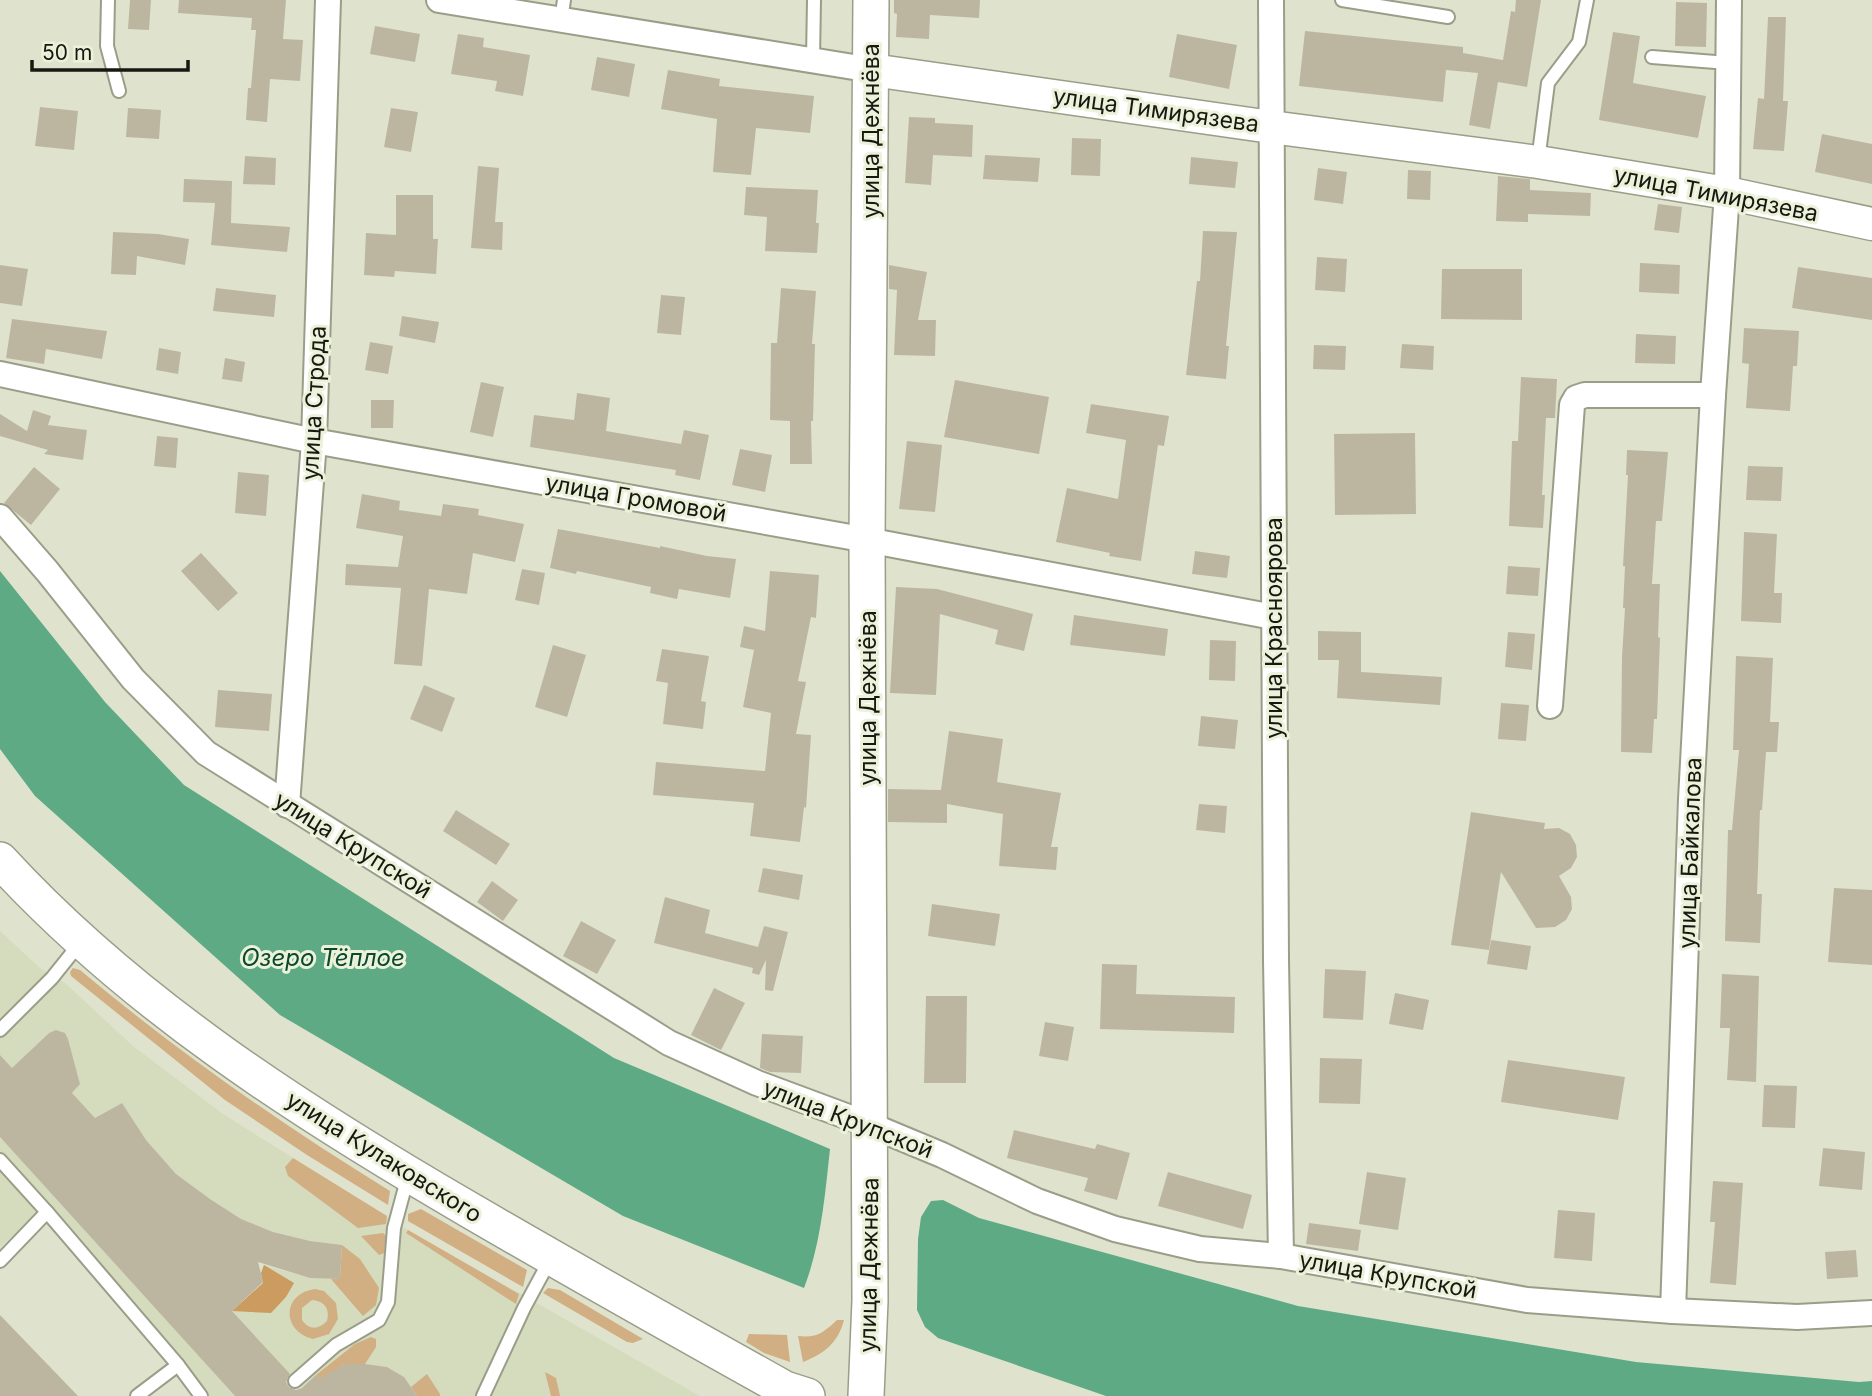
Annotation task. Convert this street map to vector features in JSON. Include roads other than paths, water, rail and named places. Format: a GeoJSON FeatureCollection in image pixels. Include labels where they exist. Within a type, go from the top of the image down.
{"type":"FeatureCollection","features":[{"type":"Feature","properties":{"kind":"main road","name":"улица Дежнёва"},"geometry":{"type":"LineString","coordinates":[[866,1396],[870,1301],[867,540],[871,0]]}},
{"type":"Feature","properties":{"kind":"main road","name":"улица Кулаковского"},"geometry":{"type":"LineString","coordinates":[[0,860],[82,940],[158,1004],[245,1069],[329,1126],[551,1258],[785,1389],[807,1396]]}},
{"type":"Feature","properties":{"kind":"street","name":"улица Строда"},"geometry":{"type":"LineString","coordinates":[[287,805],[314,441],[328,0]]}},
{"type":"Feature","properties":{"kind":"street","name":"улица Тимирязева"},"geometry":{"type":"LineString","coordinates":[[439,0],[562,10],[872,69],[1271,127],[1538,162],[1727,194],[1872,224]]}},
{"type":"Feature","properties":{"kind":"street","name":"улица Красноярова"},"geometry":{"type":"LineString","coordinates":[[1270,0],[1273,617],[1281,1256]]}},
{"type":"Feature","properties":{"kind":"street","name":"улица Байкалова"},"geometry":{"type":"LineString","coordinates":[[1673,1311],[1691,799],[1727,194],[1729,0]]}},
{"type":"Feature","properties":{"kind":"street","name":"улица Громовой"},"geometry":{"type":"LineString","coordinates":[[0,374],[314,441],[867,540],[1273,617]]}},
{"type":"Feature","properties":{"kind":"street"},"geometry":{"type":"LineString","coordinates":[[1550,706],[1572,405],[1576,398],[1585,395],[1713,395]]}},
{"type":"Feature","properties":{"kind":"street","name":"улица Крупской"},"geometry":{"type":"LineString","coordinates":[[0,517],[47,571],[132,679],[206,752],[669,1043],[757,1083],[942,1155],[1037,1201],[1115,1229],[1200,1249],[1281,1256],[1527,1300],[1797,1317],[1872,1313]]}},
{"type":"Feature","properties":{"kind":"lane"},"geometry":{"type":"LineString","coordinates":[[108,0],[107,46],[119,91]]}},
{"type":"Feature","properties":{"kind":"lane"},"geometry":{"type":"LineString","coordinates":[[813,59],[814,0]]}},
{"type":"Feature","properties":{"kind":"lane"},"geometry":{"type":"LineString","coordinates":[[1342,0],[1448,17]]}},
{"type":"Feature","properties":{"kind":"lane"},"geometry":{"type":"LineString","coordinates":[[1538,162],[1548,83],[1579,42],[1587,0]]}},
{"type":"Feature","properties":{"kind":"lane"},"geometry":{"type":"LineString","coordinates":[[1652,57],[1728,64]]}},
{"type":"Feature","properties":{"kind":"lane"},"geometry":{"type":"LineString","coordinates":[[0,1030],[52,978],[82,940]]}},
{"type":"Feature","properties":{"kind":"lane"},"geometry":{"type":"LineString","coordinates":[[0,1160],[178,1365],[201,1396]]}},
{"type":"Feature","properties":{"kind":"lane"},"geometry":{"type":"LineString","coordinates":[[295,1381],[336,1345],[379,1320],[388,1302],[394,1228],[408,1175]]}},
{"type":"Feature","properties":{"kind":"lane"},"geometry":{"type":"LineString","coordinates":[[0,1261],[47,1212]]}},
{"type":"Feature","properties":{"kind":"lane"},"geometry":{"type":"LineString","coordinates":[[483,1396],[524,1308],[551,1258]]}},
{"type":"Feature","properties":{"kind":"lane"},"geometry":{"type":"LineString","coordinates":[[137,1396],[178,1365]]}},
{"type":"Feature","properties":{"kind":"water","name":"Озеро Тёплое"},"geometry":{"type":"Polygon","coordinates":[[[0,571],[105,702],[184,785],[614,1058],[830,1149],[818,1237],[804,1288],[623,1216],[280,1015],[35,796],[0,749],[0,571]]]}},
{"type":"Feature","properties":{"kind":"water"},"geometry":{"type":"Polygon","coordinates":[[[943,1200],[979,1218],[1298,1306],[1636,1362],[1872,1381],[1872,1396],[1106,1396],[938,1338],[925,1327],[917,1310],[921,1217],[931,1201],[943,1200]]]}}]}
